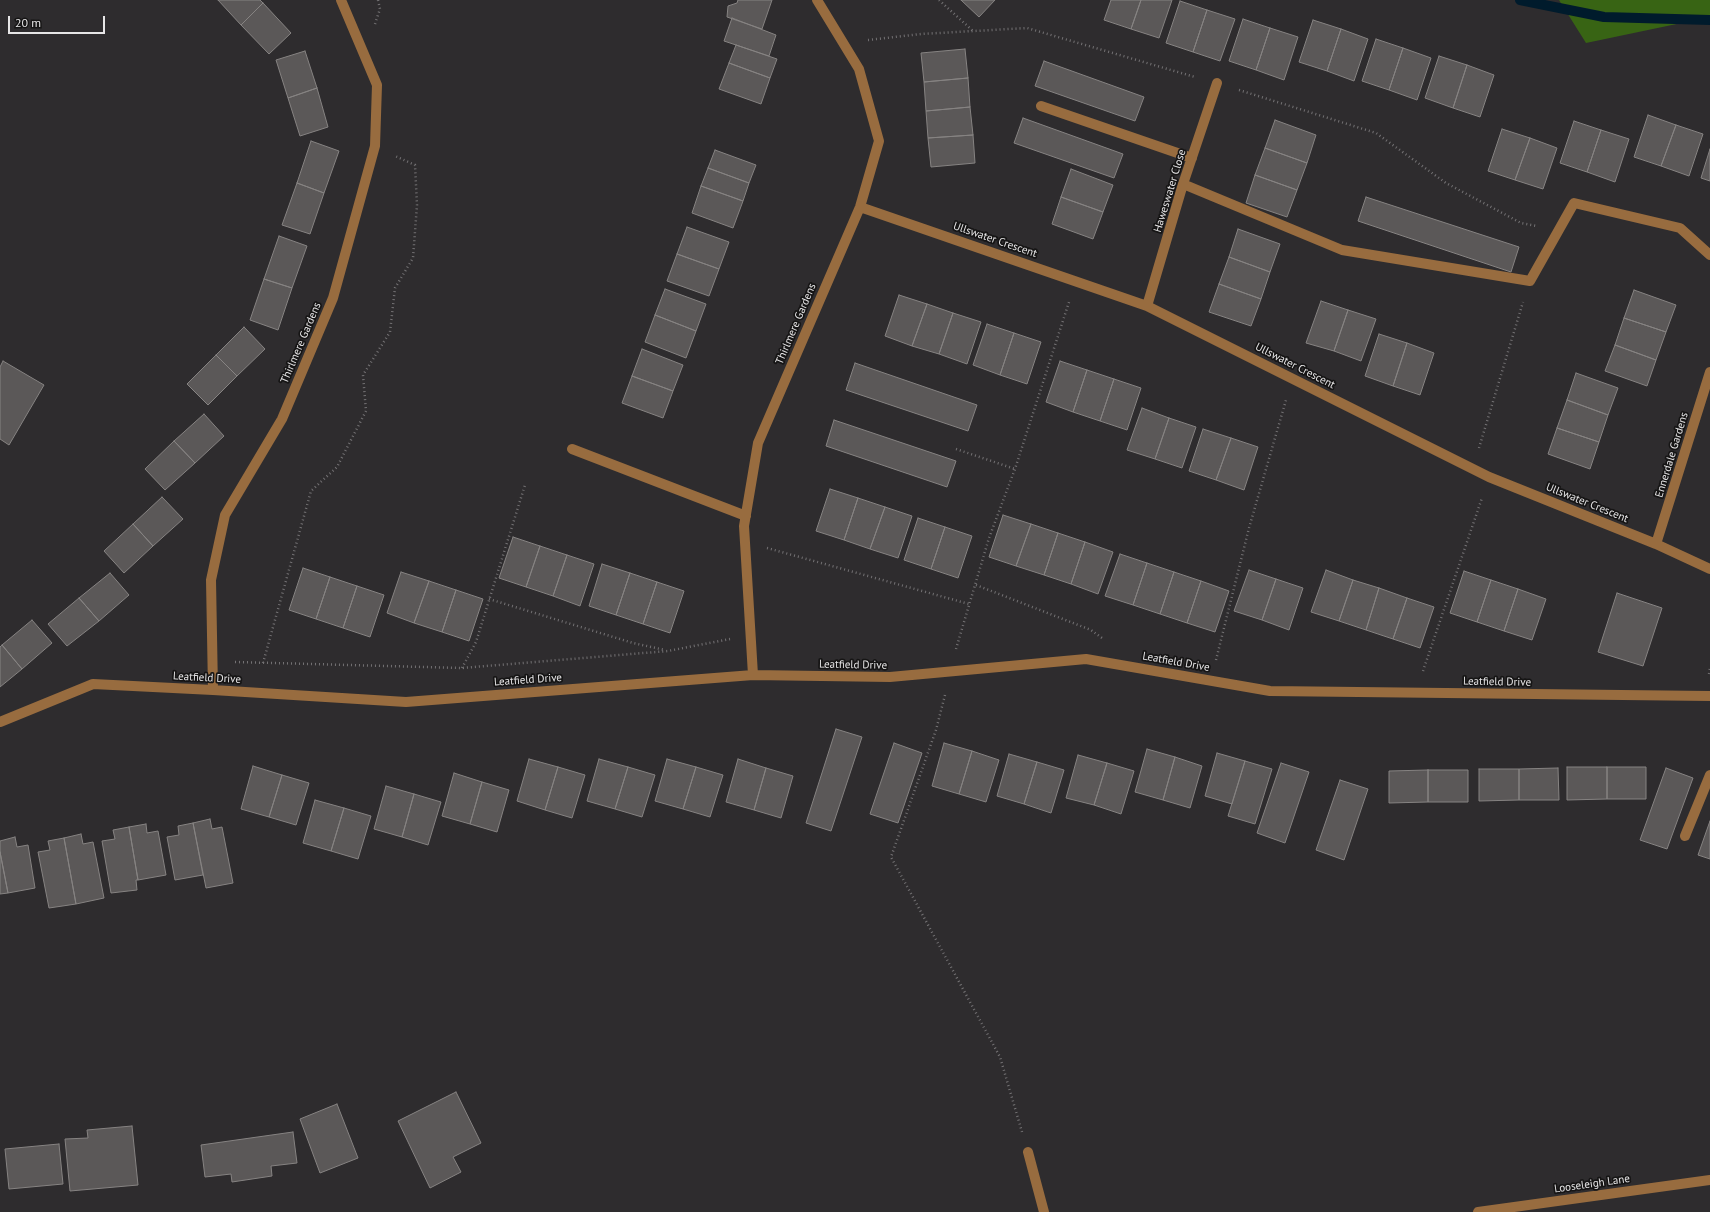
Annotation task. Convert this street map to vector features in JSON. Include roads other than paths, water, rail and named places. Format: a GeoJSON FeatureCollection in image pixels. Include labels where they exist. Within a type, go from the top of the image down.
{"type":"FeatureCollection","features":[{"type":"Feature","properties":{"kind":"street","name":"Thirlmere Gardens"},"geometry":{"type":"LineString","coordinates":[[213,690],[211,580],[225,514],[282,419],[333,298],[375,146],[377,85],[341,0]]}},
{"type":"Feature","properties":{"kind":"street","name":"Thirlmere Gardens"},"geometry":{"type":"LineString","coordinates":[[752,675],[744,526],[758,443],[860,207],[879,141],[859,69],[817,0]]}},
{"type":"Feature","properties":{"kind":"street","name":"Haweswater Close"},"geometry":{"type":"LineString","coordinates":[[1148,306],[1183,184],[1217,84]]}},
{"type":"Feature","properties":{"kind":"street"},"geometry":{"type":"LineString","coordinates":[[1041,106],[1192,158]]}},
{"type":"Feature","properties":{"kind":"street"},"geometry":{"type":"LineString","coordinates":[[1183,184],[1342,250],[1530,281],[1574,204],[1680,228],[1710,255]]}},
{"type":"Feature","properties":{"kind":"street","name":"Ullswater Crescent"},"geometry":{"type":"LineString","coordinates":[[860,207],[1148,306],[1473,470],[1656,544],[1710,569]]}},
{"type":"Feature","properties":{"kind":"street","name":"Ennerdale Gardens"},"geometry":{"type":"LineString","coordinates":[[1656,544],[1710,372]]}},
{"type":"Feature","properties":{"kind":"street"},"geometry":{"type":"LineString","coordinates":[[572,449],[746,516]]}},
{"type":"Feature","properties":{"kind":"street","name":"Leatfield Drive"},"geometry":{"type":"LineString","coordinates":[[0,722],[93,684],[406,702],[752,675],[890,677],[1086,659],[1270,691],[1710,697]]}},
{"type":"Feature","properties":{"kind":"street"},"geometry":{"type":"LineString","coordinates":[[1685,836],[1710,775]]}},
{"type":"Feature","properties":{"kind":"street"},"geometry":{"type":"LineString","coordinates":[[1028,1152],[1044,1212]]}},
{"type":"Feature","properties":{"kind":"street","name":"Looseleigh Lane"},"geometry":{"type":"LineString","coordinates":[[1478,1212],[1710,1180]]}},
{"type":"Feature","properties":{"kind":"waterway"},"geometry":{"type":"LineString","coordinates":[[1520,0],[1604,17],[1710,20]]}}]}
